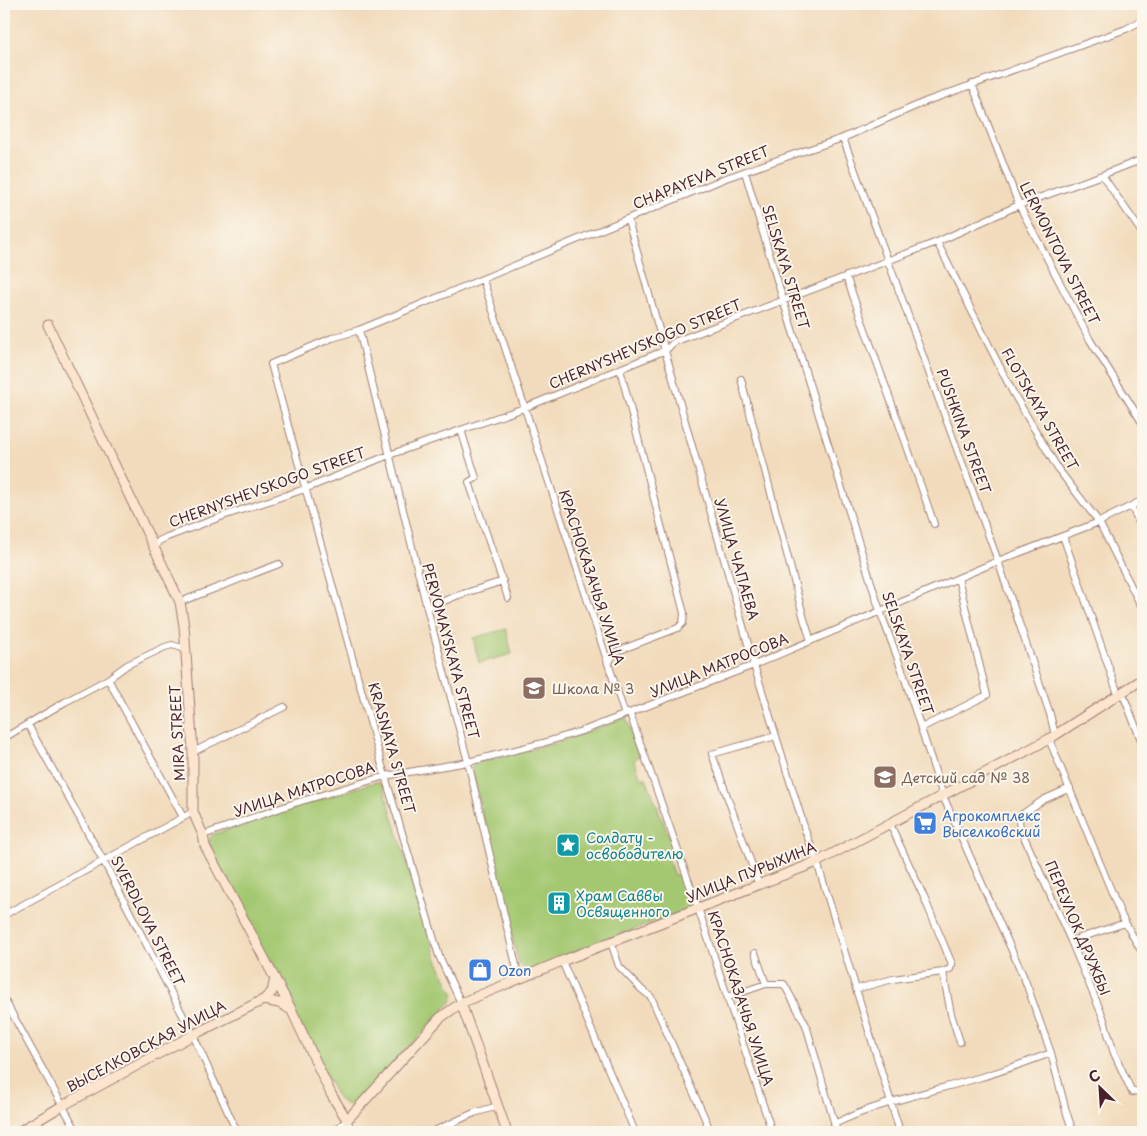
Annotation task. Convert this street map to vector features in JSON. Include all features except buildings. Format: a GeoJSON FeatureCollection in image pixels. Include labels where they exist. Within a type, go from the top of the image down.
{"type":"FeatureCollection","features":[{"type":"Feature","properties":{"kind":"street","name":"CHAPAYEVA STREET"},"geometry":{"type":"LineString","coordinates":[[271,364],[745,172],[792,154],[843,138],[972,84],[1126,29],[1143,20]]}},
{"type":"Feature","properties":{"kind":"street","name":"LERMONTOVA STREET"},"geometry":{"type":"LineString","coordinates":[[972,84],[1019,205],[1090,340],[1143,424]]}},
{"type":"Feature","properties":{"kind":"street","name":"PUSHKINA STREET"},"geometry":{"type":"LineString","coordinates":[[843,138],[998,562],[1050,714],[1052,737],[1070,788],[1125,923],[1143,954]]}},
{"type":"Feature","properties":{"kind":"street","name":"CHERNYSHEVSKOGO STREET"},"geometry":{"type":"LineString","coordinates":[[154,547],[167,537],[305,489],[389,454],[524,408],[666,350],[674,342],[888,259],[937,242],[1019,205],[1143,158]]}},
{"type":"Feature","properties":{"kind":"street","name":"SELSKAYA STREET"},"geometry":{"type":"LineString","coordinates":[[745,172],[782,300],[880,611],[902,670],[942,796],[1025,980],[1051,1053],[1073,1132]]}},
{"type":"Feature","properties":{"kind":"street"},"geometry":{"type":"LineString","coordinates":[[1102,175],[1143,234]]}},
{"type":"Feature","properties":{"kind":"street","name":"УЛИЦА ЧАПАЕВА"},"geometry":{"type":"LineString","coordinates":[[628,220],[754,665],[900,1132]]}},
{"type":"Feature","properties":{"kind":"street","name":"FLOTSKAYA STREET"},"geometry":{"type":"LineString","coordinates":[[937,242],[1012,391],[1058,469],[1099,522],[1143,610]]}},
{"type":"Feature","properties":{"kind":"street"},"geometry":{"type":"LineString","coordinates":[[846,276],[907,450],[928,501],[934,524]]}},
{"type":"Feature","properties":{"kind":"street","name":"КРАСНОКАЗАЧЬЯ УЛИЦА"},"geometry":{"type":"LineString","coordinates":[[482,280],[624,712],[630,714],[698,908],[772,1132]]}},
{"type":"Feature","properties":{"kind":"street","name":"MIRA STREET"},"geometry":{"type":"LineString","coordinates":[[48,325],[180,602],[186,649],[193,752],[194,812],[205,846],[275,978],[331,1094],[352,1132]]}},
{"type":"Feature","properties":{"kind":"street","name":"PERVOMAYSKAYA STREET"},"geometry":{"type":"LineString","coordinates":[[358,330],[427,608],[468,762],[519,978]]}},
{"type":"Feature","properties":{"kind":"street","name":"KRASNAYA STREET"},"geometry":{"type":"LineString","coordinates":[[271,364],[384,776],[439,956],[461,1003],[508,1132]]}},
{"type":"Feature","properties":{"kind":"street"},"geometry":{"type":"LineString","coordinates":[[608,664],[615,652],[678,628],[683,623],[684,613],[620,369]]}},
{"type":"Feature","properties":{"kind":"street"},"geometry":{"type":"LineString","coordinates":[[741,379],[811,641]]}},
{"type":"Feature","properties":{"kind":"street"},"geometry":{"type":"LineString","coordinates":[[461,430],[476,478],[469,482],[508,598]]}},
{"type":"Feature","properties":{"kind":"street","name":"УЛИЦА МАТРОСОВА"},"geometry":{"type":"LineString","coordinates":[[203,835],[292,804],[384,776],[468,762],[544,744],[630,714],[754,665],[958,578],[1099,522],[1143,500]]}},
{"type":"Feature","properties":{"kind":"street"},"geometry":{"type":"LineString","coordinates":[[1131,506],[1143,530]]}},
{"type":"Feature","properties":{"kind":"street"},"geometry":{"type":"LineString","coordinates":[[1063,536],[1120,693],[1143,745]]}},
{"type":"Feature","properties":{"kind":"street"},"geometry":{"type":"LineString","coordinates":[[180,602],[279,564]]}},
{"type":"Feature","properties":{"kind":"street"},"geometry":{"type":"LineString","coordinates":[[921,728],[987,695],[958,578]]}},
{"type":"Feature","properties":{"kind":"street"},"geometry":{"type":"LineString","coordinates":[[427,608],[456,596],[503,581]]}},
{"type":"Feature","properties":{"kind":"street"},"geometry":{"type":"LineString","coordinates":[[4,738],[15,730],[28,725],[108,679],[128,665],[172,645],[186,649]]}},
{"type":"Feature","properties":{"kind":"street","name":"MIRA STREET"},"geometry":{"type":"LineString","coordinates":[[108,679],[183,818]]}},
{"type":"Feature","properties":{"kind":"street","name":"УЛИЦА ПУРЫХИНА"},"geometry":{"type":"LineString","coordinates":[[334,1132],[440,1018],[461,1003],[519,978],[817,862],[1052,737],[1143,679]]}},
{"type":"Feature","properties":{"kind":"street"},"geometry":{"type":"LineString","coordinates":[[193,752],[284,707]]}},
{"type":"Feature","properties":{"kind":"street","name":"SVERDLOVA STREET"},"geometry":{"type":"LineString","coordinates":[[28,725],[103,860],[193,1035],[237,1132]]}},
{"type":"Feature","properties":{"kind":"street"},"geometry":{"type":"LineString","coordinates":[[759,885],[712,754],[776,736]]}},
{"type":"Feature","properties":{"kind":"street","name":"ПЕРЕУЛОК ДРУЖБЫ"},"geometry":{"type":"LineString","coordinates":[[1070,788],[1021,815],[1019,821],[1020,828],[1103,1017],[1114,1053],[1128,1085],[1132,1092],[1143,1090]]}},
{"type":"Feature","properties":{"kind":"street"},"geometry":{"type":"LineString","coordinates":[[4,915],[194,812]]}},
{"type":"Feature","properties":{"kind":"street"},"geometry":{"type":"LineString","coordinates":[[856,989],[893,979],[944,972],[950,969],[952,964],[890,824]]}},
{"type":"Feature","properties":{"kind":"street"},"geometry":{"type":"LineString","coordinates":[[1071,941],[1125,923]]}},
{"type":"Feature","properties":{"kind":"street"},"geometry":{"type":"LineString","coordinates":[[611,942],[619,966],[651,997],[711,1132]]}},
{"type":"Feature","properties":{"kind":"street"},"geometry":{"type":"LineString","coordinates":[[755,953],[766,984]]}},
{"type":"Feature","properties":{"kind":"street"},"geometry":{"type":"LineString","coordinates":[[562,961],[635,1132]]}},
{"type":"Feature","properties":{"kind":"street"},"geometry":{"type":"LineString","coordinates":[[944,972],[951,1014],[960,1042]]}},
{"type":"Feature","properties":{"kind":"street"},"geometry":{"type":"LineString","coordinates":[[264,1000],[272,992],[275,978]]}},
{"type":"Feature","properties":{"kind":"street"},"geometry":{"type":"LineString","coordinates":[[728,997],[766,984],[784,984],[806,1025],[837,1132]]}},
{"type":"Feature","properties":{"kind":"street"},"geometry":{"type":"LineString","coordinates":[[4,1000],[77,1132]]}},
{"type":"Feature","properties":{"kind":"street"},"geometry":{"type":"LineString","coordinates":[[264,1000],[279,1003],[290,1009]]}},
{"type":"Feature","properties":{"kind":"street","name":"ВЫСЕЛКОВСКАЯ УЛИЦА"},"geometry":{"type":"LineString","coordinates":[[18,1132],[193,1035],[264,1000]]}},
{"type":"Feature","properties":{"kind":"street"},"geometry":{"type":"LineString","coordinates":[[834,1124],[890,1102],[1022,1065],[1051,1053]]}},
{"type":"Feature","properties":{"kind":"street"},"geometry":{"type":"LineString","coordinates":[[432,1132],[474,1113],[498,1106]]}},
{"type":"Feature","properties":{"kind":"green space"},"geometry":{"type":"Polygon","coordinates":[[[506,629],[512,654],[479,663],[473,638],[506,629]]]}},
{"type":"Feature","properties":{"kind":"green space"},"geometry":{"type":"Polygon","coordinates":[[[626,717],[639,756],[634,760],[641,778],[646,778],[674,849],[666,854],[674,875],[683,875],[694,906],[526,972],[519,965],[472,770],[473,765],[556,743],[626,717]]]}},
{"type":"Feature","properties":{"kind":"green space"},"geometry":{"type":"Polygon","coordinates":[[[375,782],[383,785],[436,957],[454,995],[451,1002],[408,1048],[402,1051],[390,1068],[356,1104],[348,1105],[337,1097],[208,845],[211,836],[214,834],[375,782]]]}},
{"type":"Feature","properties":{"kind":"place","name":"Школа № 3"},"geometry":{"type":"Point","coordinates":[534,688]}},
{"type":"Feature","properties":{"kind":"place","name":"Детский сад № 38"},"geometry":{"type":"Point","coordinates":[885,777]}},
{"type":"Feature","properties":{"kind":"place","name":"Агрокомплекс Выселковский"},"geometry":{"type":"Point","coordinates":[925,823]}},
{"type":"Feature","properties":{"kind":"place","name":"Солдату - освободителю"},"geometry":{"type":"Point","coordinates":[568,845]}},
{"type":"Feature","properties":{"kind":"place","name":"Храм Саввы Освященного"},"geometry":{"type":"Point","coordinates":[559,903]}},
{"type":"Feature","properties":{"kind":"place","name":"Ozon"},"geometry":{"type":"Point","coordinates":[480,970]}}]}
